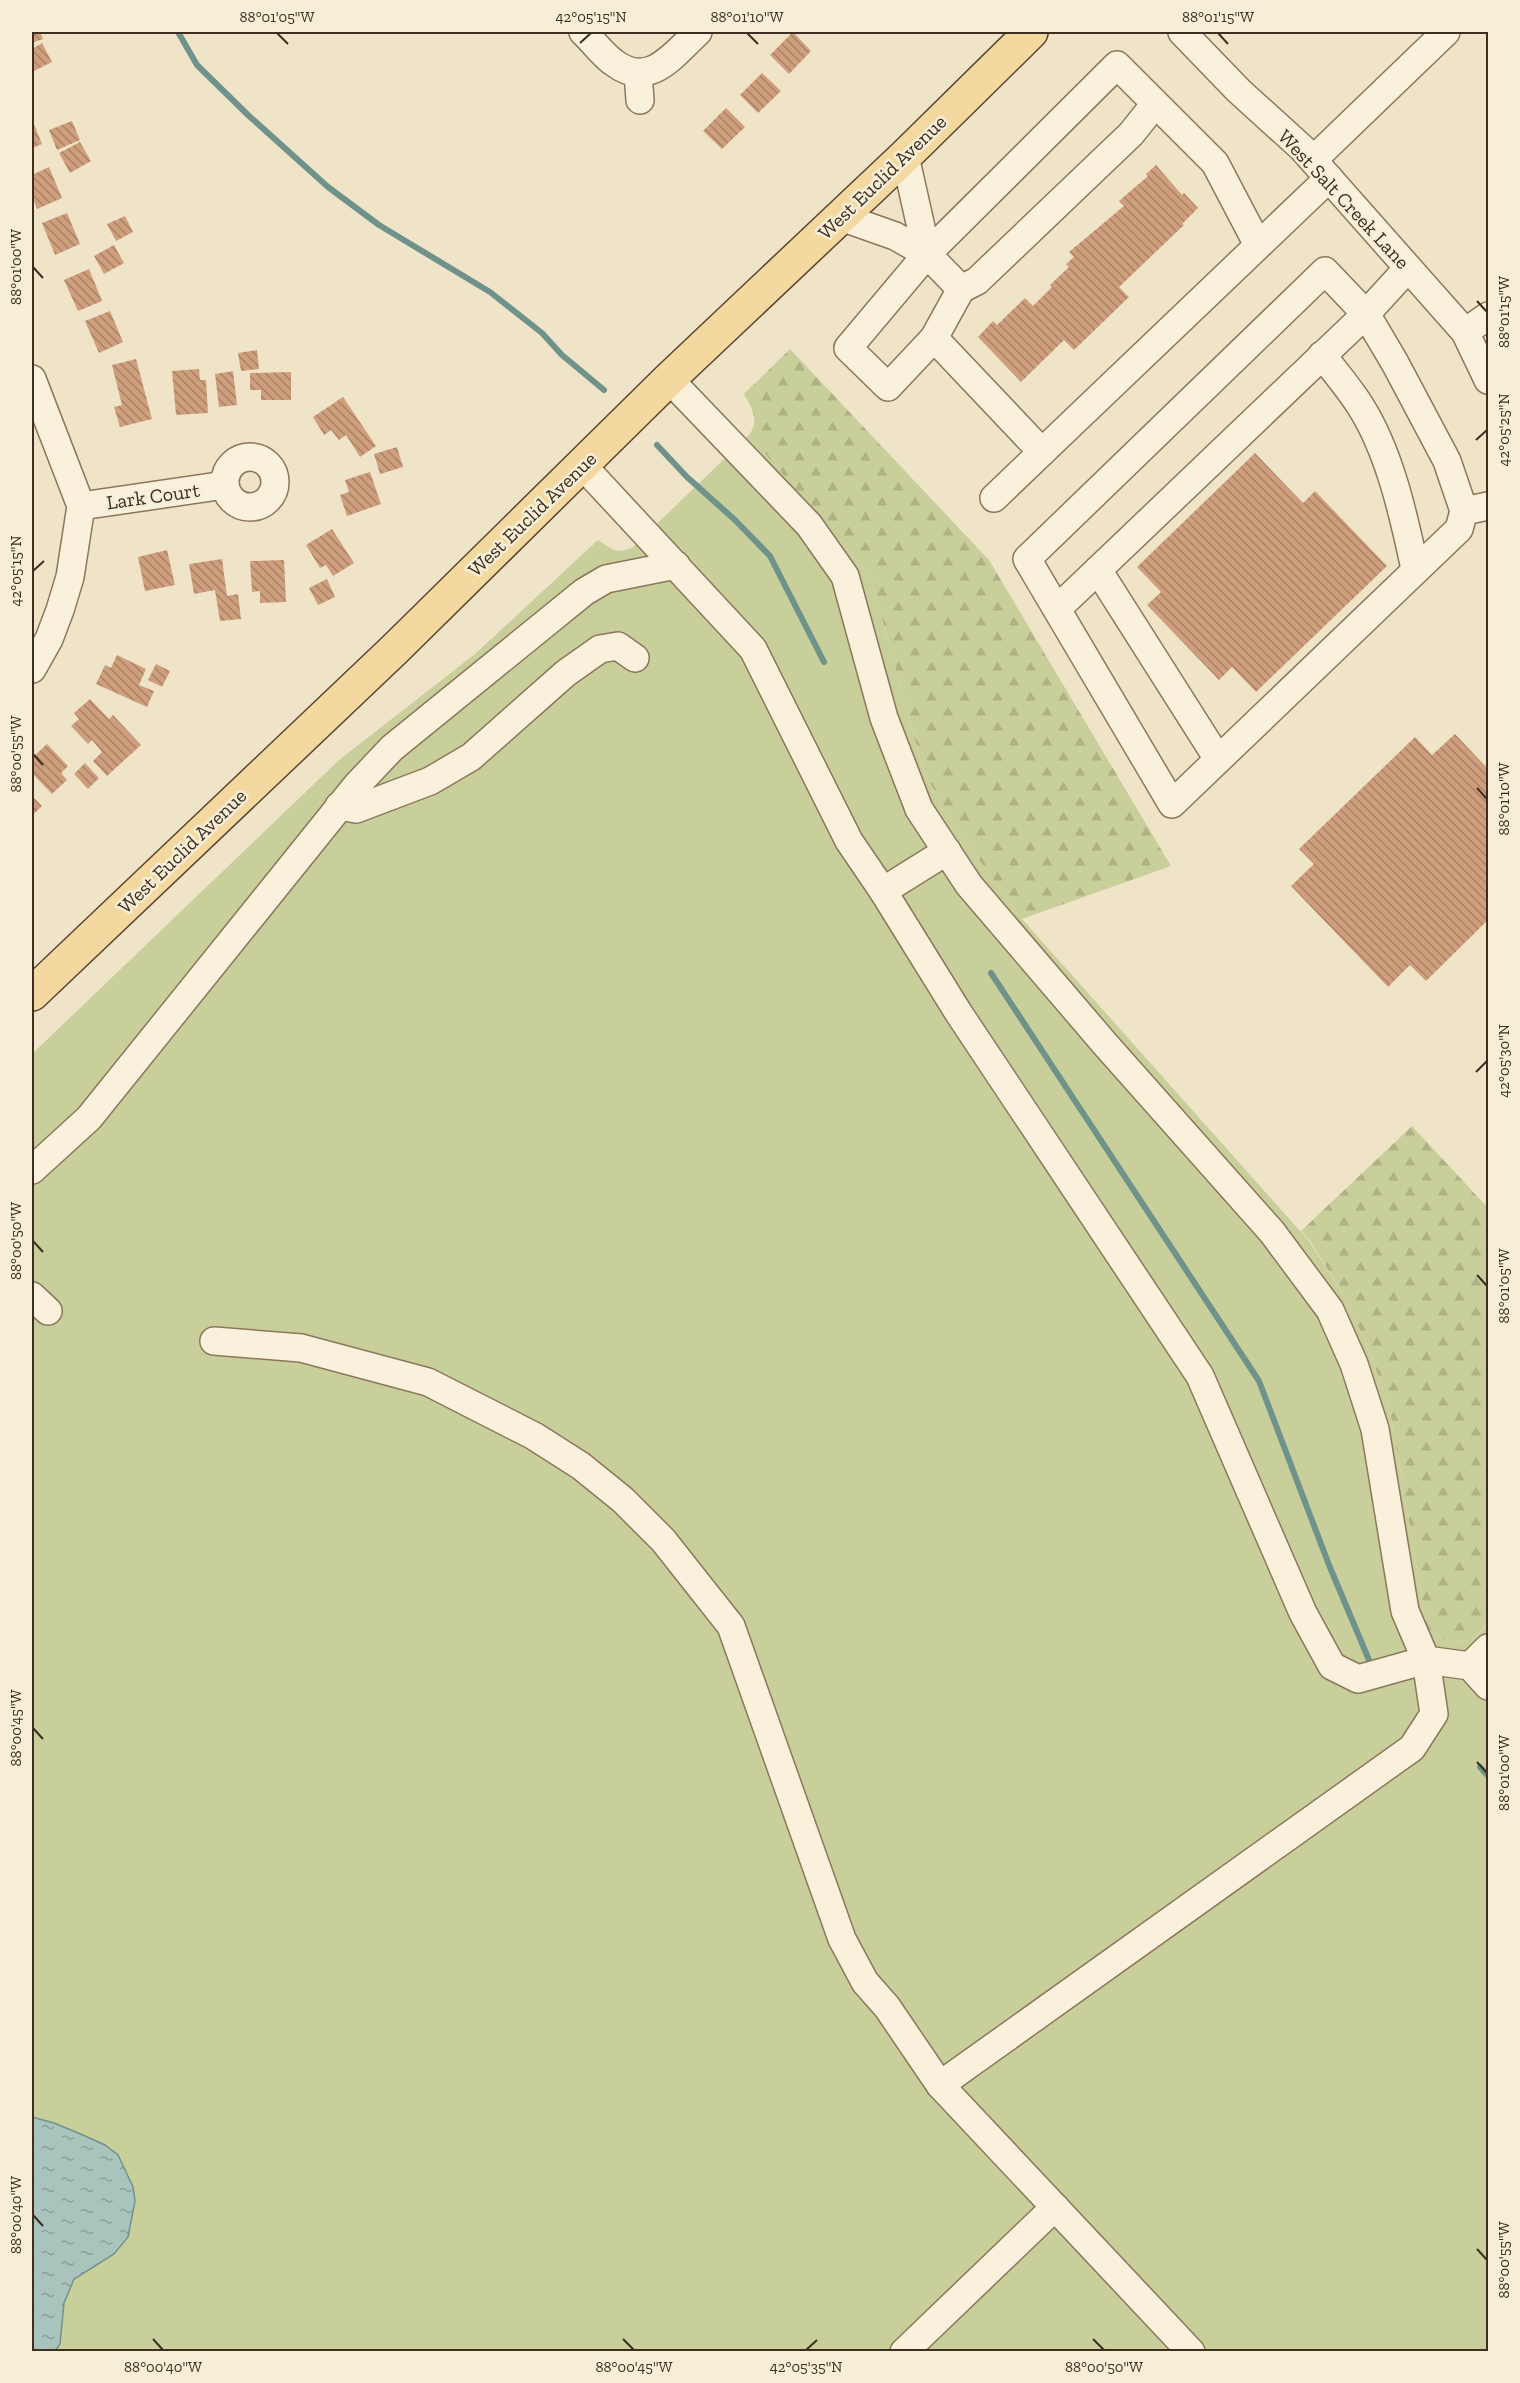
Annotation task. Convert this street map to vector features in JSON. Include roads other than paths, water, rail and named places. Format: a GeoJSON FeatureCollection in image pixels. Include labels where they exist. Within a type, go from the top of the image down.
{"type":"FeatureCollection","features":[{"type":"Feature","properties":{"kind":"main road","name":"West Euclid Avenue"},"geometry":{"type":"LineString","coordinates":[[32,994],[386,657],[669,379],[905,156],[1031,32]]}},
{"type":"Feature","properties":{"kind":"street"},"geometry":{"type":"LineString","coordinates":[[583,32],[613,62],[638,73],[652,71],[665,63],[698,32]]}},
{"type":"Feature","properties":{"kind":"street","name":"West Salt Creek Lane"},"geometry":{"type":"LineString","coordinates":[[1182,32],[1239,91],[1321,169],[1465,332],[1488,380]]}},
{"type":"Feature","properties":{"kind":"street"},"geometry":{"type":"LineString","coordinates":[[994,498],[1258,245],[1321,169],[1446,32]]}},
{"type":"Feature","properties":{"kind":"street"},"geometry":{"type":"LineString","coordinates":[[1155,104],[1114,151],[977,281],[961,289],[934,338],[888,387],[848,348],[927,254],[1117,65],[1215,163],[1258,245]]}},
{"type":"Feature","properties":{"kind":"street"},"geometry":{"type":"LineString","coordinates":[[638,73],[640,100]]}},
{"type":"Feature","properties":{"kind":"street"},"geometry":{"type":"LineString","coordinates":[[905,156],[927,254]]}},
{"type":"Feature","properties":{"kind":"street"},"geometry":{"type":"LineString","coordinates":[[841,217],[895,236],[927,254],[961,289]]}},
{"type":"Feature","properties":{"kind":"street"},"geometry":{"type":"LineString","coordinates":[[1057,609],[1366,314],[1408,268]]}},
{"type":"Feature","properties":{"kind":"street"},"geometry":{"type":"LineString","coordinates":[[1325,271],[1366,314],[1476,509],[1459,529],[1172,804],[1027,559],[1325,271]]}},
{"type":"Feature","properties":{"kind":"street"},"geometry":{"type":"LineString","coordinates":[[1465,332],[1488,316]]}},
{"type":"Feature","properties":{"kind":"street"},"geometry":{"type":"LineString","coordinates":[[934,338],[1042,452]]}},
{"type":"Feature","properties":{"kind":"street"},"geometry":{"type":"LineString","coordinates":[[1322,355],[1362,407],[1381,449],[1402,507],[1415,569]]}},
{"type":"Feature","properties":{"kind":"street"},"geometry":{"type":"LineString","coordinates":[[32,379],[81,506],[70,577],[50,639],[32,669]]}},
{"type":"Feature","properties":{"kind":"street"},"geometry":{"type":"LineString","coordinates":[[669,379],[809,525],[845,576],[884,718],[919,809],[969,885],[1010,936],[1272,1232],[1330,1310],[1354,1364],[1375,1429],[1405,1611],[1426,1660],[1434,1714],[1412,1748],[940,2085]]}},
{"type":"Feature","properties":{"kind":"street"},"geometry":{"type":"LineString","coordinates":[[582,465],[753,650],[849,841],[883,891],[963,1020],[1200,1376],[1303,1612],[1332,1666],[1358,1679],[1426,1660],[1479,1657],[1488,1686]]}},
{"type":"Feature","properties":{"kind":"street","name":"Lark Court"},"geometry":{"type":"LineString","coordinates":[[81,506],[225,486]]}},
{"type":"Feature","properties":{"kind":"street"},"geometry":{"type":"LineString","coordinates":[[32,1170],[89,1118],[339,806],[392,748],[584,592],[606,579],[676,565]]}},
{"type":"Feature","properties":{"kind":"street"},"geometry":{"type":"LineString","coordinates":[[1098,570],[1218,759]]}},
{"type":"Feature","properties":{"kind":"street"},"geometry":{"type":"LineString","coordinates":[[339,806],[356,809],[402,793],[430,781],[471,758],[566,674],[600,650],[618,646],[634,658]]}},
{"type":"Feature","properties":{"kind":"street"},"geometry":{"type":"LineString","coordinates":[[883,891],[947,852]]}},
{"type":"Feature","properties":{"kind":"street"},"geometry":{"type":"LineString","coordinates":[[214,1341],[301,1348],[429,1382],[534,1437],[581,1466],[623,1500],[663,1540],[731,1626],[842,1939],[865,1982],[887,2007],[940,2085],[1191,2352]]}},
{"type":"Feature","properties":{"kind":"street"},"geometry":{"type":"LineString","coordinates":[[904,2352],[1055,2207]]}},
{"type":"Feature","properties":{"kind":"water"},"geometry":{"type":"Polygon","coordinates":[[[32,2117],[83,2135],[105,2145],[118,2155],[133,2187],[135,2201],[128,2237],[114,2254],[74,2279],[64,2303],[60,2344],[55,2351],[32,2351],[32,2117]]]}},
{"type":"Feature","properties":{"kind":"waterway"},"geometry":{"type":"LineString","coordinates":[[178,32],[197,65],[248,115],[328,187],[379,225],[490,292],[542,333],[562,355],[604,390]]}},
{"type":"Feature","properties":{"kind":"waterway"},"geometry":{"type":"LineString","coordinates":[[657,445],[687,477],[735,520],[770,556],[824,662]]}},
{"type":"Feature","properties":{"kind":"waterway"},"geometry":{"type":"LineString","coordinates":[[991,973],[1259,1381],[1329,1565],[1369,1660]]}},
{"type":"Feature","properties":{"kind":"waterway"},"geometry":{"type":"LineString","coordinates":[[1480,1767],[1488,1776]]}}]}
